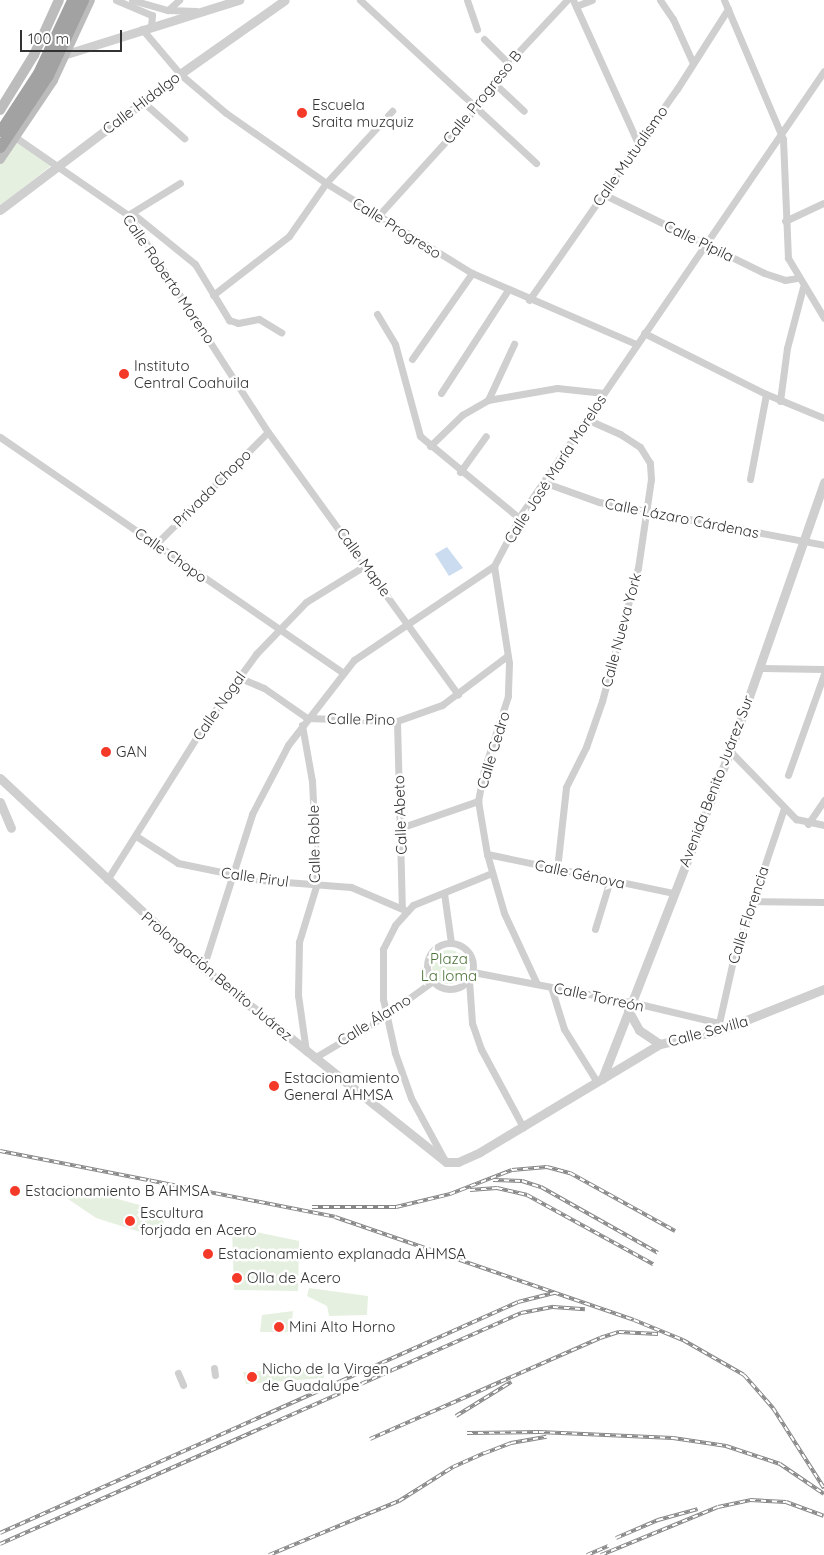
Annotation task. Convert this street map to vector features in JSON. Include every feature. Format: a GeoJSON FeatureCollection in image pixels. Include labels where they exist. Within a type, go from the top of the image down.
{"type":"FeatureCollection","features":[{"type":"Feature","properties":{"kind":"highway"},"geometry":{"type":"LineString","coordinates":[[0,131],[38,72],[72,0]]}},
{"type":"Feature","properties":{"kind":"highway"},"geometry":{"type":"LineString","coordinates":[[0,147],[48,74],[83,0]]}},
{"type":"Feature","properties":{"kind":"main road"},"geometry":{"type":"LineString","coordinates":[[0,110],[34,55],[59,0]]}},
{"type":"Feature","properties":{"kind":"main road"},"geometry":{"type":"LineString","coordinates":[[0,159],[67,54],[90,0]]}},
{"type":"Feature","properties":{"kind":"main road"},"geometry":{"type":"LineString","coordinates":[[50,21],[61,35],[76,32]]}},
{"type":"Feature","properties":{"kind":"street","name":"Calle Progreso"},"geometry":{"type":"LineString","coordinates":[[116,0],[152,15],[147,28],[180,74],[247,130],[326,184],[472,273],[529,300],[636,344]]}},
{"type":"Feature","properties":{"kind":"street"},"geometry":{"type":"LineString","coordinates":[[132,0],[168,10],[201,11]]}},
{"type":"Feature","properties":{"kind":"street"},"geometry":{"type":"LineString","coordinates":[[168,10],[179,0]]}},
{"type":"Feature","properties":{"kind":"street"},"geometry":{"type":"LineString","coordinates":[[34,55],[67,54],[239,0]]}},
{"type":"Feature","properties":{"kind":"street","name":"Calle Hidalgo"},"geometry":{"type":"LineString","coordinates":[[0,210],[180,74],[284,0]]}},
{"type":"Feature","properties":{"kind":"street"},"geometry":{"type":"LineString","coordinates":[[360,0],[536,163]]}},
{"type":"Feature","properties":{"kind":"street"},"geometry":{"type":"LineString","coordinates":[[467,0],[477,29]]}},
{"type":"Feature","properties":{"kind":"street","name":"Calle Progreso B"},"geometry":{"type":"LineString","coordinates":[[378,216],[476,108],[508,63],[567,0]]}},
{"type":"Feature","properties":{"kind":"street"},"geometry":{"type":"LineString","coordinates":[[592,0],[575,3],[638,143]]}},
{"type":"Feature","properties":{"kind":"street"},"geometry":{"type":"LineString","coordinates":[[660,0],[673,19],[693,63]]}},
{"type":"Feature","properties":{"kind":"street"},"geometry":{"type":"LineString","coordinates":[[724,0],[781,132],[787,253],[797,278],[824,318]]}},
{"type":"Feature","properties":{"kind":"street","name":"Calle Mutualismo"},"geometry":{"type":"LineString","coordinates":[[529,300],[693,63],[728,8]]}},
{"type":"Feature","properties":{"kind":"street"},"geometry":{"type":"LineString","coordinates":[[484,39],[508,63]]}},
{"type":"Feature","properties":{"kind":"street","name":"Calle José María Morelos"},"geometry":{"type":"LineString","coordinates":[[203,968],[231,875],[252,814],[271,772],[305,722],[342,673],[358,657],[494,566],[518,518],[824,71]]}},
{"type":"Feature","properties":{"kind":"street"},"geometry":{"type":"LineString","coordinates":[[493,82],[524,111]]}},
{"type":"Feature","properties":{"kind":"street"},"geometry":{"type":"LineString","coordinates":[[143,102],[184,138]]}},
{"type":"Feature","properties":{"kind":"street"},"geometry":{"type":"LineString","coordinates":[[213,295],[289,236],[326,184],[392,111]]}},
{"type":"Feature","properties":{"kind":"street","name":"Calle Roberto Moreno"},"geometry":{"type":"LineString","coordinates":[[15,137],[130,214],[268,432]]}},
{"type":"Feature","properties":{"kind":"street"},"geometry":{"type":"LineString","coordinates":[[180,183],[130,214],[190,260],[229,320],[238,323],[259,319],[281,332]]}},
{"type":"Feature","properties":{"kind":"street","name":"Calle Pípila"},"geometry":{"type":"LineString","coordinates":[[603,194],[776,278],[797,278]]}},
{"type":"Feature","properties":{"kind":"street"},"geometry":{"type":"LineString","coordinates":[[785,220],[824,203]]}},
{"type":"Feature","properties":{"kind":"street"},"geometry":{"type":"LineString","coordinates":[[412,359],[472,273]]}},
{"type":"Feature","properties":{"kind":"street"},"geometry":{"type":"LineString","coordinates":[[780,401],[787,348],[803,287]]}},
{"type":"Feature","properties":{"kind":"street"},"geometry":{"type":"LineString","coordinates":[[441,393],[508,290]]}},
{"type":"Feature","properties":{"kind":"street"},"geometry":{"type":"LineString","coordinates":[[377,314],[393,337],[408,383],[418,431],[430,446],[518,518]]}},
{"type":"Feature","properties":{"kind":"street"},"geometry":{"type":"LineString","coordinates":[[644,333],[780,401],[824,418]]}},
{"type":"Feature","properties":{"kind":"street"},"geometry":{"type":"LineString","coordinates":[[488,400],[514,344]]}},
{"type":"Feature","properties":{"kind":"street"},"geometry":{"type":"LineString","coordinates":[[430,446],[462,415],[488,400],[557,388],[604,393]]}},
{"type":"Feature","properties":{"kind":"street"},"geometry":{"type":"LineString","coordinates":[[750,479],[766,394]]}},
{"type":"Feature","properties":{"kind":"street","name":"Calle Nueva York"},"geometry":{"type":"LineString","coordinates":[[557,869],[566,787],[586,747],[602,701],[638,568],[651,468],[647,456],[631,440],[586,419]]}},
{"type":"Feature","properties":{"kind":"street","name":"Privada Chopo"},"geometry":{"type":"LineString","coordinates":[[156,544],[268,432]]}},
{"type":"Feature","properties":{"kind":"street","name":"Calle Maple"},"geometry":{"type":"LineString","coordinates":[[268,432],[458,694]]}},
{"type":"Feature","properties":{"kind":"street"},"geometry":{"type":"LineString","coordinates":[[460,472],[486,436]]}},
{"type":"Feature","properties":{"kind":"street","name":"Calle Chopo"},"geometry":{"type":"LineString","coordinates":[[0,437],[342,673]]}},
{"type":"Feature","properties":{"kind":"street","name":"Calle Lázaro Cárdenas"},"geometry":{"type":"LineString","coordinates":[[543,482],[599,502],[824,546]]}},
{"type":"Feature","properties":{"kind":"street","name":"Avenida Benito Juárez Sur"},"geometry":{"type":"LineString","coordinates":[[600,1080],[730,751],[824,482]]}},
{"type":"Feature","properties":{"kind":"street","name":"Calle Nogal"},"geometry":{"type":"LineString","coordinates":[[107,880],[238,677],[277,628],[306,602],[366,565]]}},
{"type":"Feature","properties":{"kind":"street","name":"Calle Cedro"},"geometry":{"type":"LineString","coordinates":[[494,566],[508,656],[507,703],[484,770],[478,801],[492,873],[514,936],[537,984]]}},
{"type":"Feature","properties":{"kind":"street","name":"Calle Pino"},"geometry":{"type":"LineString","coordinates":[[238,677],[264,688],[305,722],[397,721],[428,712],[458,694],[508,656]]}},
{"type":"Feature","properties":{"kind":"street"},"geometry":{"type":"LineString","coordinates":[[759,668],[824,669]]}},
{"type":"Feature","properties":{"kind":"street"},"geometry":{"type":"LineString","coordinates":[[788,775],[824,674]]}},
{"type":"Feature","properties":{"kind":"street","name":"Calle Abeto"},"geometry":{"type":"LineString","coordinates":[[397,721],[404,909]]}},
{"type":"Feature","properties":{"kind":"street","name":"Calle Roble"},"geometry":{"type":"LineString","coordinates":[[305,722],[313,786],[317,883],[299,942],[298,995],[306,1051]]}},
{"type":"Feature","properties":{"kind":"street"},"geometry":{"type":"LineString","coordinates":[[730,751],[796,819],[808,824],[824,825]]}},
{"type":"Feature","properties":{"kind":"street","name":"Prolongación Benito Juárez"},"geometry":{"type":"LineString","coordinates":[[0,778],[203,968],[446,1162]]}},
{"type":"Feature","properties":{"kind":"street"},"geometry":{"type":"LineString","coordinates":[[808,824],[824,800]]}},
{"type":"Feature","properties":{"kind":"street"},"geometry":{"type":"LineString","coordinates":[[400,828],[478,801]]}},
{"type":"Feature","properties":{"kind":"street"},"geometry":{"type":"LineString","coordinates":[[0,802],[11,828]]}},
{"type":"Feature","properties":{"kind":"street","name":"Calle Florencia"},"geometry":{"type":"LineString","coordinates":[[720,1027],[751,902],[784,808]]}},
{"type":"Feature","properties":{"kind":"street","name":"Calle Pirul"},"geometry":{"type":"LineString","coordinates":[[136,836],[178,863],[260,880],[351,887],[404,909]]}},
{"type":"Feature","properties":{"kind":"street","name":"Calle Génova"},"geometry":{"type":"LineString","coordinates":[[487,854],[674,893]]}},
{"type":"Feature","properties":{"kind":"street"},"geometry":{"type":"LineString","coordinates":[[492,873],[444,893],[424,899],[404,909],[383,949],[381,979],[386,1015],[410,1098],[446,1162],[469,1158],[600,1080],[564,1029],[551,987]]}},
{"type":"Feature","properties":{"kind":"street"},"geometry":{"type":"LineString","coordinates":[[595,929],[610,880]]}},
{"type":"Feature","properties":{"kind":"street"},"geometry":{"type":"LineString","coordinates":[[444,893],[451,943]]}},
{"type":"Feature","properties":{"kind":"street"},"geometry":{"type":"LineString","coordinates":[[751,902],[824,902]]}},
{"type":"Feature","properties":{"kind":"street"},"geometry":{"type":"LineString","coordinates":[[469,980],[454,989],[440,987],[433,981],[427,968],[428,959],[439,946],[451,943],[459,944],[471,956],[473,972],[469,980],[472,1022],[481,1048],[523,1127]]}},
{"type":"Feature","properties":{"kind":"street","name":"Calle Torreón"},"geometry":{"type":"LineString","coordinates":[[473,972],[551,987],[720,1027]]}},
{"type":"Feature","properties":{"kind":"street","name":"Calle Álamo"},"geometry":{"type":"LineString","coordinates":[[314,1058],[386,1015],[433,981]]}},
{"type":"Feature","properties":{"kind":"street","name":"Calle Sevilla"},"geometry":{"type":"LineString","coordinates":[[600,1080],[660,1044],[720,1027],[824,990]]}},
{"type":"Feature","properties":{"kind":"street"},"geometry":{"type":"LineString","coordinates":[[629,1006],[639,1030],[660,1044]]}},
{"type":"Feature","properties":{"kind":"street"},"geometry":{"type":"LineString","coordinates":[[178,1373],[183,1385]]}},
{"type":"Feature","properties":{"kind":"green space"},"geometry":{"type":"Polygon","coordinates":[[[16,142],[52,165],[0,206],[0,164],[16,142]]]}},
{"type":"Feature","properties":{"kind":"green space","name":"Plaza La loma"},"geometry":{"type":"Polygon","coordinates":[[[449,950],[461,955],[466,967],[461,979],[449,984],[437,979],[432,967],[437,955],[449,950]]]}},
{"type":"Feature","properties":{"kind":"green space"},"geometry":{"type":"Polygon","coordinates":[[[63,1184],[158,1210],[164,1223],[153,1236],[96,1218],[68,1199],[63,1184]]]}},
{"type":"Feature","properties":{"kind":"green space"},"geometry":{"type":"Polygon","coordinates":[[[232,1227],[299,1241],[298,1291],[234,1290],[232,1227]]]}},
{"type":"Feature","properties":{"kind":"green space"},"geometry":{"type":"Polygon","coordinates":[[[309,1288],[368,1296],[367,1315],[329,1316],[327,1306],[307,1296],[309,1288]]]}},
{"type":"Feature","properties":{"kind":"green space"},"geometry":{"type":"Polygon","coordinates":[[[293,1311],[291,1332],[260,1332],[262,1315],[293,1311]]]}},
{"type":"Feature","properties":{"kind":"green space"},"geometry":{"type":"Polygon","coordinates":[[[324,1369],[324,1378],[246,1384],[243,1372],[324,1369]]]}},
{"type":"Feature","properties":{"kind":"water"},"geometry":{"type":"Polygon","coordinates":[[[447,547],[463,568],[449,576],[435,554],[447,547]]]}},
{"type":"Feature","properties":{"kind":"railway"},"geometry":{"type":"LineString","coordinates":[[0,1151],[335,1217],[634,1320],[683,1340],[744,1375],[773,1408],[824,1488]]}},
{"type":"Feature","properties":{"kind":"railway"},"geometry":{"type":"LineString","coordinates":[[312,1207],[396,1207],[450,1194],[512,1170],[547,1167],[570,1173],[675,1231]]}},
{"type":"Feature","properties":{"kind":"railway"},"geometry":{"type":"LineString","coordinates":[[493,1180],[522,1181],[541,1187],[658,1253]]}},
{"type":"Feature","properties":{"kind":"railway"},"geometry":{"type":"LineString","coordinates":[[470,1190],[497,1188],[527,1195],[653,1264]]}},
{"type":"Feature","properties":{"kind":"railway"},"geometry":{"type":"LineString","coordinates":[[0,1533],[518,1302],[555,1293]]}},
{"type":"Feature","properties":{"kind":"railway"},"geometry":{"type":"LineString","coordinates":[[0,1544],[521,1313],[553,1307],[585,1309]]}},
{"type":"Feature","properties":{"kind":"railway"},"geometry":{"type":"LineString","coordinates":[[370,1439],[600,1338],[619,1332],[658,1334]]}},
{"type":"Feature","properties":{"kind":"railway"},"geometry":{"type":"LineString","coordinates":[[456,1416],[511,1382]]}},
{"type":"Feature","properties":{"kind":"railway"},"geometry":{"type":"LineString","coordinates":[[467,1433],[539,1432],[673,1438],[726,1446],[780,1464],[824,1494]]}},
{"type":"Feature","properties":{"kind":"railway"},"geometry":{"type":"LineString","coordinates":[[269,1555],[399,1501],[453,1467],[485,1453],[511,1443],[546,1437]]}},
{"type":"Feature","properties":{"kind":"railway"},"geometry":{"type":"LineString","coordinates":[[601,1555],[718,1507],[750,1500],[786,1502],[824,1516]]}},
{"type":"Feature","properties":{"kind":"railway"},"geometry":{"type":"LineString","coordinates":[[616,1538],[658,1520],[698,1509]]}},
{"type":"Feature","properties":{"kind":"railway"},"geometry":{"type":"LineString","coordinates":[[587,1555],[608,1546]]}},
{"type":"Feature","properties":{"kind":"place","name":"Escuela Sraita muzquiz"},"geometry":{"type":"Point","coordinates":[302,113]}},
{"type":"Feature","properties":{"kind":"place","name":"Instituto Central Coahuila"},"geometry":{"type":"Point","coordinates":[124,374]}},
{"type":"Feature","properties":{"kind":"place","name":"GAN"},"geometry":{"type":"Point","coordinates":[106,752]}},
{"type":"Feature","properties":{"kind":"place","name":"Estacionamiento General AHMSA"},"geometry":{"type":"Point","coordinates":[274,1086]}},
{"type":"Feature","properties":{"kind":"place","name":"Estacionamiento B AHMSA"},"geometry":{"type":"Point","coordinates":[15,1191]}},
{"type":"Feature","properties":{"kind":"place","name":"Escultura forjada en Acero"},"geometry":{"type":"Point","coordinates":[130,1221]}},
{"type":"Feature","properties":{"kind":"place","name":"Estacionamiento explanada AHMSA"},"geometry":{"type":"Point","coordinates":[208,1254]}},
{"type":"Feature","properties":{"kind":"place","name":"Olla de Acero"},"geometry":{"type":"Point","coordinates":[237,1278]}},
{"type":"Feature","properties":{"kind":"place","name":"Mini Alto Horno"},"geometry":{"type":"Point","coordinates":[279,1327]}},
{"type":"Feature","properties":{"kind":"place","name":"Nicho de la Virgen de Guadalupe"},"geometry":{"type":"Point","coordinates":[252,1377]}}]}
